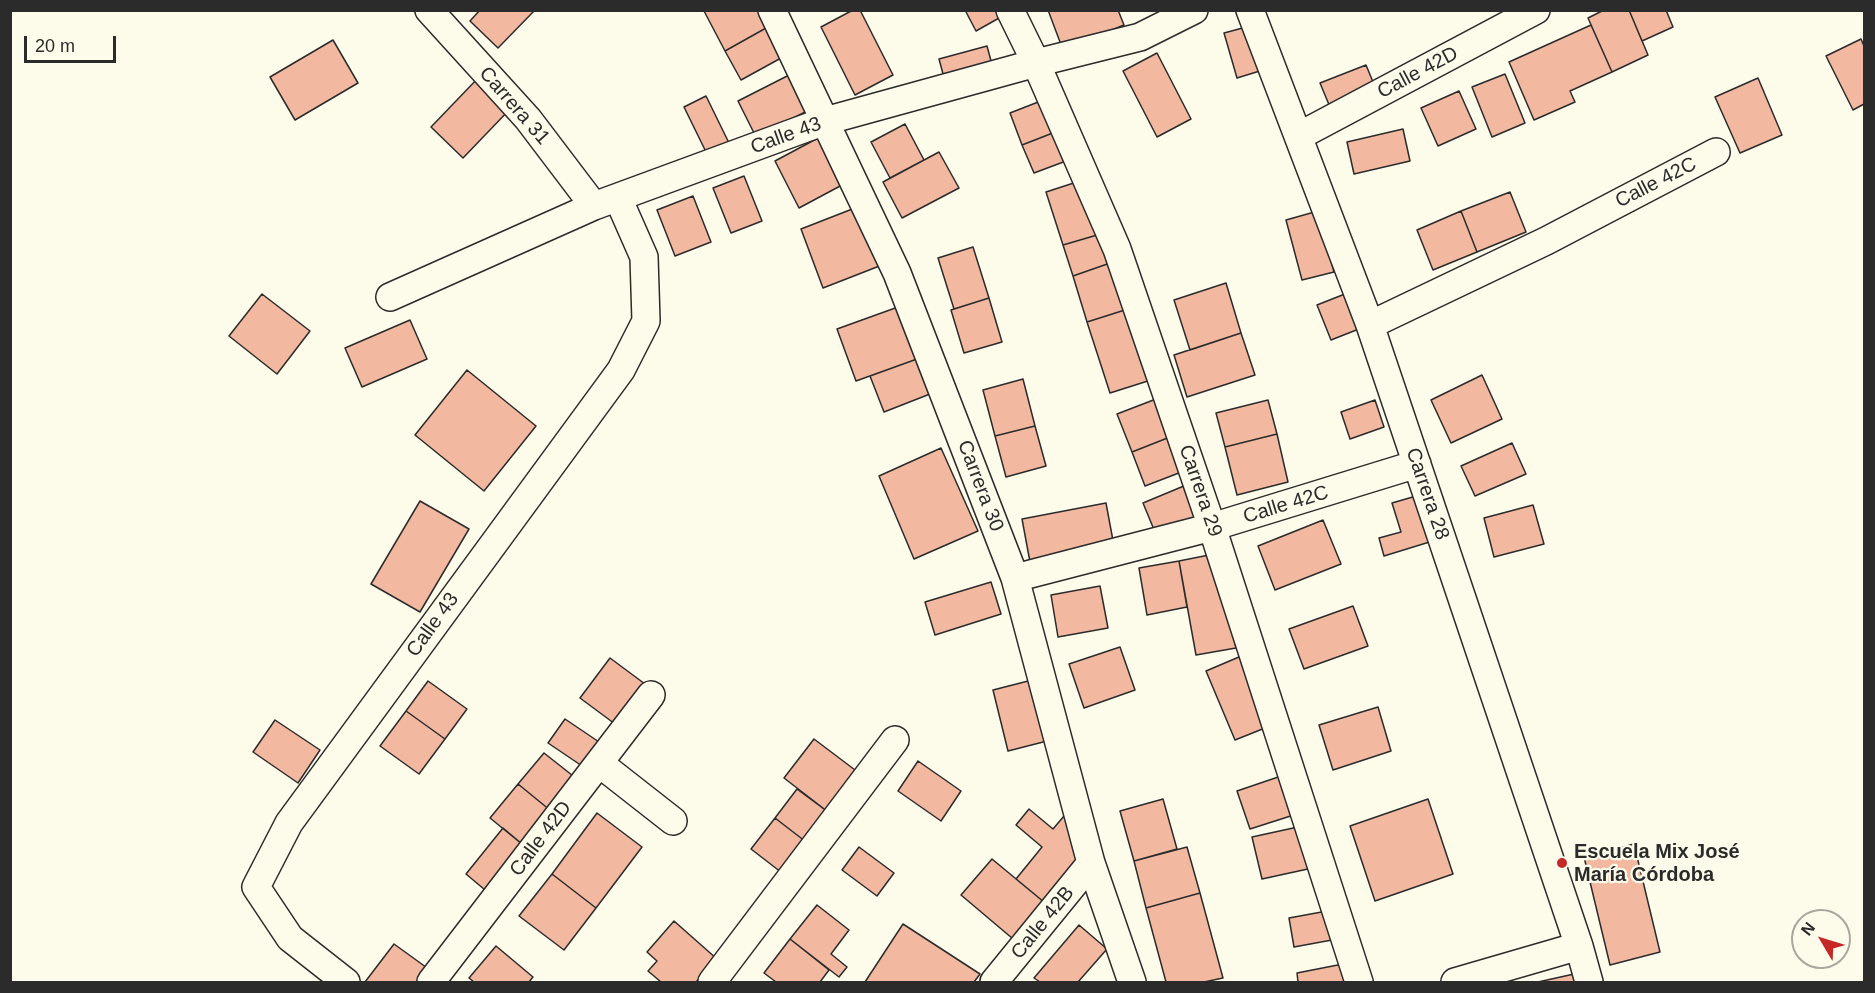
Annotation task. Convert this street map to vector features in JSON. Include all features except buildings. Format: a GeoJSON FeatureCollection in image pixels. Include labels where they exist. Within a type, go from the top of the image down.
{"type":"FeatureCollection","features":[{"type":"Feature","properties":{"kind":"street","name":"Carrera 31"},"geometry":{"type":"LineString","coordinates":[[429,10],[606,202],[644,257],[646,321],[621,370]]}},
{"type":"Feature","properties":{"kind":"street","name":"Carrera 30"},"geometry":{"type":"LineString","coordinates":[[772,10],[897,273],[1015,578],[1091,864],[1132,982]]}},
{"type":"Feature","properties":{"kind":"street","name":"Carrera 29"},"geometry":{"type":"LineString","coordinates":[[1010,10],[1036,63],[1117,249],[1212,527],[1359,982]]}},
{"type":"Feature","properties":{"kind":"street","name":"Calle 43"},"geometry":{"type":"LineString","coordinates":[[390,297],[606,202],[825,121],[1140,37],[1194,10]]}},
{"type":"Feature","properties":{"kind":"street","name":"Carrera 28"},"geometry":{"type":"LineString","coordinates":[[1251,10],[1370,325],[1579,946],[1589,982]]}},
{"type":"Feature","properties":{"kind":"street","name":"Calle 42D"},"geometry":{"type":"LineString","coordinates":[[1299,136],[1536,10]]}},
{"type":"Feature","properties":{"kind":"street","name":"Calle 42C"},"geometry":{"type":"LineString","coordinates":[[1370,325],[1546,241],[1716,152]]}},
{"type":"Feature","properties":{"kind":"street","name":"Calle 43"},"geometry":{"type":"LineString","coordinates":[[346,982],[290,938],[256,887],[289,823],[621,370]]}},
{"type":"Feature","properties":{"kind":"street","name":"Calle 42C"},"geometry":{"type":"LineString","coordinates":[[1015,578],[1212,527],[1417,464]]}},
{"type":"Feature","properties":{"kind":"street","name":"Calle 42D"},"geometry":{"type":"LineString","coordinates":[[431,982],[651,695]]}},
{"type":"Feature","properties":{"kind":"street"},"geometry":{"type":"LineString","coordinates":[[712,982],[895,740]]}},
{"type":"Feature","properties":{"kind":"street"},"geometry":{"type":"LineString","coordinates":[[599,763],[673,821]]}},
{"type":"Feature","properties":{"kind":"street","name":"Calle 42B"},"geometry":{"type":"LineString","coordinates":[[994,982],[1091,864]]}},
{"type":"Feature","properties":{"kind":"street"},"geometry":{"type":"LineString","coordinates":[[1455,982],[1579,946]]}},
{"type":"Feature","properties":{"kind":"place","name":"Escuela Mix José María Córdoba"},"geometry":{"type":"Point","coordinates":[1562,863]}}]}
